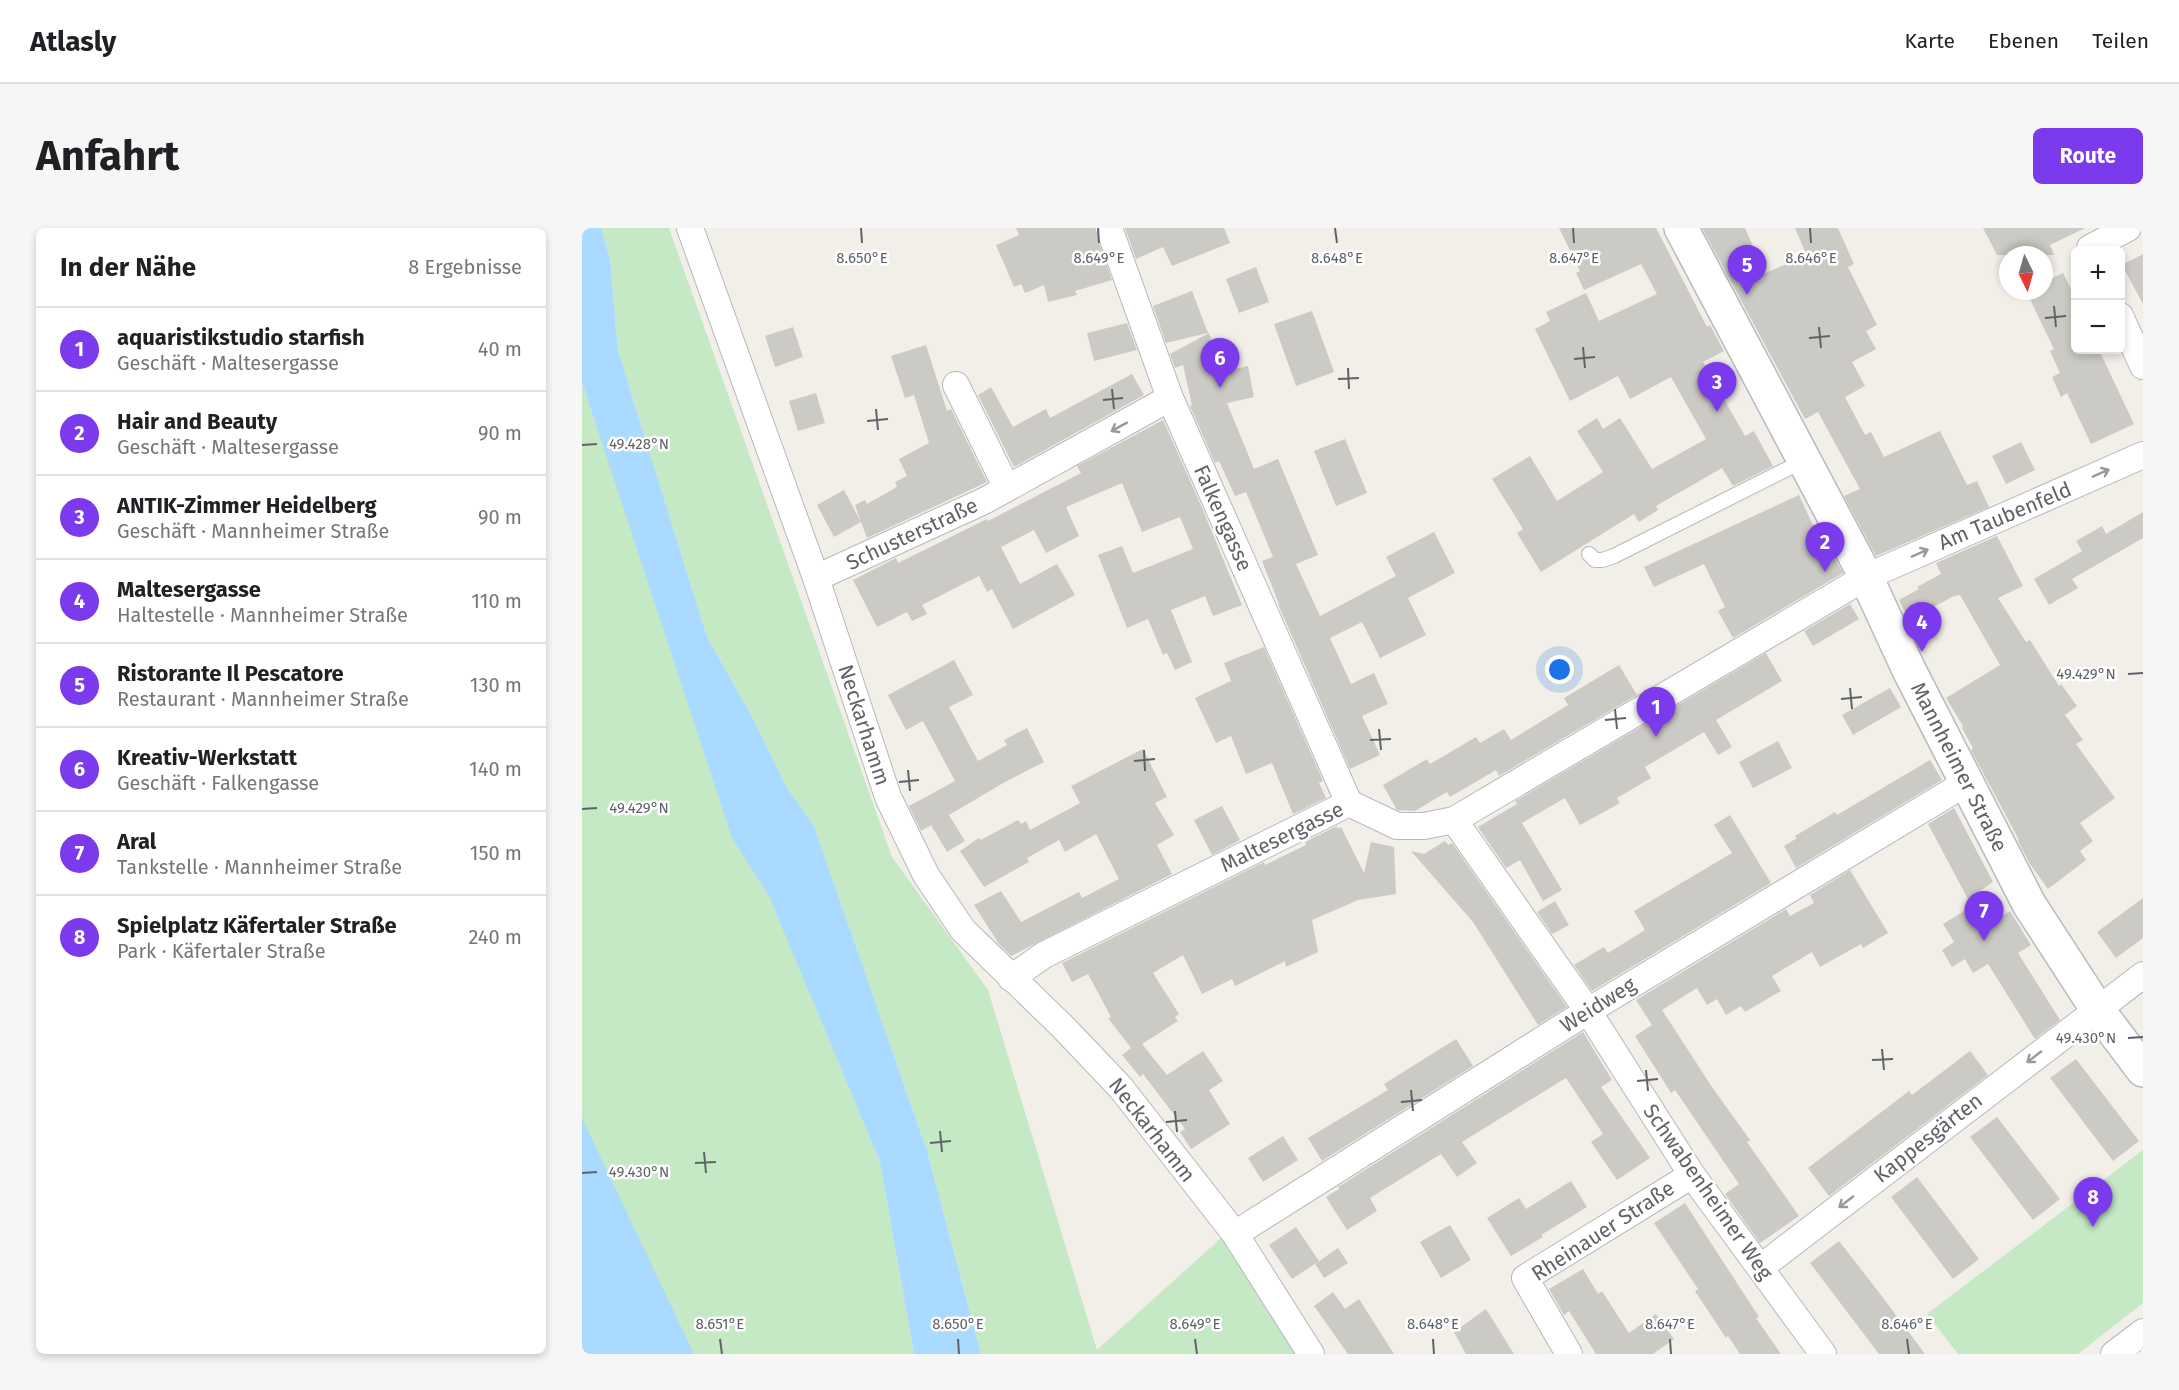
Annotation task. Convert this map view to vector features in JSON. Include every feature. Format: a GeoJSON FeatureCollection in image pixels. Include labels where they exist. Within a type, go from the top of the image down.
{"type":"FeatureCollection","features":[{"type":"Feature","properties":{"kind":"street","name":"Neckarhamm"},"geometry":{"type":"LineString","coordinates":[[690,228],[816,578],[888,797],[926,875],[963,930],[1120,1088],[1235,1234],[1311,1354]]}},
{"type":"Feature","properties":{"kind":"street","name":"Falkengasse"},"geometry":{"type":"LineString","coordinates":[[1108,228],[1170,398],[1349,803]]}},
{"type":"Feature","properties":{"kind":"street","name":"Mannheimer Straße"},"geometry":{"type":"LineString","coordinates":[[1681,228],[1866,577],[1966,783],[2029,904],[2097,1009],[2143,1070]]}},
{"type":"Feature","properties":{"kind":"street"},"geometry":{"type":"LineString","coordinates":[[2094,246],[2128,228]]}},
{"type":"Feature","properties":{"kind":"street"},"geometry":{"type":"LineString","coordinates":[[2125,325],[2143,366]]}},
{"type":"Feature","properties":{"kind":"street"},"geometry":{"type":"LineString","coordinates":[[956,385],[1007,488]]}},
{"type":"Feature","properties":{"kind":"street","name":"Schusterstraße"},"geometry":{"type":"LineString","coordinates":[[816,578],[984,501],[1170,398]]}},
{"type":"Feature","properties":{"kind":"street","name":"Am Taubenfeld"},"geometry":{"type":"LineString","coordinates":[[1866,577],[2143,455]]}},
{"type":"Feature","properties":{"kind":"street","name":"Maltesergasse"},"geometry":{"type":"LineString","coordinates":[[1011,978],[1044,955],[1349,803],[1397,826],[1424,826],[1454,820],[1866,577]]}},
{"type":"Feature","properties":{"kind":"street","name":"Weidweg"},"geometry":{"type":"LineString","coordinates":[[1235,1234],[1588,1011],[1966,783]]}},
{"type":"Feature","properties":{"kind":"street","name":"Schwabenheimer Weg"},"geometry":{"type":"LineString","coordinates":[[1454,820],[1588,1011],[1692,1175],[1823,1354]]}},
{"type":"Feature","properties":{"kind":"street","name":"Kappesgärten"},"geometry":{"type":"LineString","coordinates":[[1760,1268],[2143,975]]}},
{"type":"Feature","properties":{"kind":"street","name":"Rheinauer Straße"},"geometry":{"type":"LineString","coordinates":[[1569,1354],[1525,1278],[1692,1175]]}},
{"type":"Feature","properties":{"kind":"street"},"geometry":{"type":"LineString","coordinates":[[2114,1354],[2143,1332]]}},
{"type":"Feature","properties":{"kind":"lane"},"geometry":{"type":"LineString","coordinates":[[1589,554],[1595,560],[1614,556],[1805,460]]}},
{"type":"Feature","properties":{"kind":"green space"},"geometry":{"type":"Polygon","coordinates":[[[601,228],[669,228],[892,857],[988,990],[1097,1350],[1221,1238],[1296,1354],[981,1354],[927,1151],[814,826],[787,788],[751,715],[707,637],[618,351],[610,259],[601,228]]]}},
{"type":"Feature","properties":{"kind":"green space"},"geometry":{"type":"Polygon","coordinates":[[[582,382],[617,486],[816,996],[826,1032],[880,1162],[914,1354],[582,1354],[582,382]]]}},
{"type":"Feature","properties":{"kind":"green space"},"geometry":{"type":"Polygon","coordinates":[[[2143,1150],[2143,1303],[2078,1354],[1958,1354],[1927,1314],[2143,1150]]]}},
{"type":"Feature","properties":{"kind":"water"},"geometry":{"type":"Polygon","coordinates":[[[582,228],[601,228],[610,259],[618,351],[707,637],[751,715],[787,788],[814,826],[927,1151],[981,1354],[914,1354],[880,1162],[769,896],[732,838],[582,382],[582,228]]]}},
{"type":"Feature","properties":{"kind":"water"},"geometry":{"type":"Polygon","coordinates":[[[582,1118],[694,1354],[582,1354],[582,1118]]]}},
{"type":"Feature","properties":{"kind":"building"},"geometry":{"type":"Polygon","coordinates":[[[1016,228],[1094,228],[1112,280],[1075,291],[1077,295],[1048,302],[1044,285],[1025,293],[1021,284],[1014,287],[996,245],[1019,235],[1016,228]]]}},
{"type":"Feature","properties":{"kind":"building"},"geometry":{"type":"Polygon","coordinates":[[[1125,228],[1224,228],[1230,243],[1172,266],[1163,247],[1136,259],[1125,228]]]}},
{"type":"Feature","properties":{"kind":"building"},"geometry":{"type":"Polygon","coordinates":[[[1559,228],[1656,228],[1707,327],[1710,325],[1724,351],[1703,362],[1745,436],[1754,431],[1773,466],[1733,486],[1722,468],[1656,506],[1658,510],[1639,522],[1634,514],[1541,572],[1517,533],[1523,529],[1492,479],[1530,456],[1557,501],[1603,472],[1577,431],[1597,418],[1603,429],[1620,418],[1652,469],[1706,439],[1671,377],[1630,399],[1618,376],[1570,401],[1535,329],[1550,321],[1546,312],[1586,293],[1599,321],[1657,294],[1641,264],[1584,290],[1576,273],[1580,271],[1559,228]]]}},
{"type":"Feature","properties":{"kind":"building"},"geometry":{"type":"Polygon","coordinates":[[[1702,228],[1745,228],[1765,273],[1807,256],[1795,228],[1838,228],[1854,264],[1848,267],[1877,325],[1866,331],[1876,349],[1852,362],[1865,386],[1845,397],[1865,435],[1871,432],[1884,457],[1940,431],[1967,485],[1977,481],[1989,507],[1876,556],[1844,496],[1860,489],[1818,412],[1805,419],[1702,228]]]}},
{"type":"Feature","properties":{"kind":"building"},"geometry":{"type":"Polygon","coordinates":[[[1983,228],[2085,228],[2050,246],[1999,246],[1999,255],[1983,228]]]}},
{"type":"Feature","properties":{"kind":"building"},"geometry":{"type":"Polygon","coordinates":[[[2143,254],[2143,304],[2125,271],[2125,263],[2143,254]]]}},
{"type":"Feature","properties":{"kind":"building"},"geometry":{"type":"Polygon","coordinates":[[[1256,267],[1269,302],[1239,313],[1226,279],[1256,267]]]}},
{"type":"Feature","properties":{"kind":"building"},"geometry":{"type":"Polygon","coordinates":[[[2063,273],[2071,288],[2071,354],[2101,354],[2134,424],[2091,444],[2067,393],[2061,397],[2052,377],[2060,373],[2050,351],[2054,349],[2030,300],[2053,300],[2053,278],[2063,273]]]}},
{"type":"Feature","properties":{"kind":"building"},"geometry":{"type":"Polygon","coordinates":[[[1192,291],[1208,333],[1166,343],[1153,306],[1192,291]]]}},
{"type":"Feature","properties":{"kind":"building"},"geometry":{"type":"Polygon","coordinates":[[[1312,311],[1334,372],[1296,386],[1274,324],[1312,311]]]}},
{"type":"Feature","properties":{"kind":"building"},"geometry":{"type":"Polygon","coordinates":[[[1127,323],[1137,350],[1094,361],[1087,333],[1127,323]]]}},
{"type":"Feature","properties":{"kind":"building"},"geometry":{"type":"Polygon","coordinates":[[[793,327],[803,357],[775,367],[765,336],[793,327]]]}},
{"type":"Feature","properties":{"kind":"building"},"geometry":{"type":"Polygon","coordinates":[[[1209,333],[1223,372],[1248,366],[1254,397],[1227,403],[1254,469],[1278,459],[1318,555],[1296,564],[1320,616],[1396,576],[1386,557],[1434,532],[1455,573],[1408,598],[1426,635],[1380,658],[1362,622],[1330,638],[1351,684],[1374,673],[1388,704],[1362,716],[1380,755],[1350,769],[1278,604],[1262,561],[1273,557],[1246,492],[1235,496],[1219,461],[1215,463],[1190,406],[1192,405],[1183,365],[1175,368],[1170,354],[1209,333]]]}},
{"type":"Feature","properties":{"kind":"building"},"geometry":{"type":"Polygon","coordinates":[[[926,345],[947,411],[951,409],[987,482],[867,538],[855,505],[865,500],[867,504],[897,487],[895,482],[907,476],[899,459],[929,443],[914,395],[905,398],[891,356],[926,345]]]}},
{"type":"Feature","properties":{"kind":"building"},"geometry":{"type":"Polygon","coordinates":[[[1132,374],[1144,395],[1014,467],[978,395],[991,387],[1013,427],[1046,409],[1050,418],[1132,374]]]}},
{"type":"Feature","properties":{"kind":"building"},"geometry":{"type":"Polygon","coordinates":[[[816,393],[825,423],[798,431],[789,401],[816,393]]]}},
{"type":"Feature","properties":{"kind":"building"},"geometry":{"type":"Polygon","coordinates":[[[1163,420],[1242,605],[1213,616],[1205,596],[1171,610],[1192,662],[1175,670],[1167,653],[1163,655],[1148,619],[1127,628],[1098,555],[1122,546],[1133,573],[1193,549],[1180,517],[1142,532],[1122,483],[1066,507],[1079,536],[1046,553],[1034,530],[1001,547],[1020,584],[1057,564],[1075,595],[1013,629],[992,589],[987,592],[979,576],[922,605],[927,614],[912,621],[907,612],[877,627],[853,580],[896,558],[898,563],[987,519],[988,521],[1081,473],[1077,466],[1163,420]]]}},
{"type":"Feature","properties":{"kind":"building"},"geometry":{"type":"Polygon","coordinates":[[[1345,439],[1367,493],[1336,506],[1314,451],[1345,439]]]}},
{"type":"Feature","properties":{"kind":"building"},"geometry":{"type":"Polygon","coordinates":[[[2021,442],[2035,470],[2006,484],[1992,456],[2021,442]]]}},
{"type":"Feature","properties":{"kind":"building"},"geometry":{"type":"Polygon","coordinates":[[[844,490],[861,522],[834,537],[817,505],[844,490]]]}},
{"type":"Feature","properties":{"kind":"building"},"geometry":{"type":"Polygon","coordinates":[[[1799,495],[1824,549],[1828,547],[1843,573],[1733,638],[1718,611],[1725,607],[1704,564],[1654,587],[1644,567],[1799,495]]]}},
{"type":"Feature","properties":{"kind":"building"},"geometry":{"type":"Polygon","coordinates":[[[2143,512],[2143,538],[2072,579],[2078,588],[2049,605],[2034,579],[2082,551],[2076,541],[2102,526],[2106,534],[2143,512]]]}},
{"type":"Feature","properties":{"kind":"building"},"geometry":{"type":"Polygon","coordinates":[[[1997,536],[2023,586],[1998,598],[2026,642],[2030,640],[2059,686],[2061,684],[2077,706],[2065,715],[2083,740],[2076,744],[2115,798],[2080,823],[2093,841],[2080,851],[2086,860],[2048,889],[2030,864],[1971,750],[1973,748],[1963,726],[1946,698],[2000,665],[1960,595],[1909,620],[1899,600],[1941,574],[1936,563],[1997,536]]]}},
{"type":"Feature","properties":{"kind":"building"},"geometry":{"type":"Polygon","coordinates":[[[1850,604],[1859,619],[1813,646],[1804,631],[1850,604]]]}},
{"type":"Feature","properties":{"kind":"building"},"geometry":{"type":"Polygon","coordinates":[[[1264,647],[1323,781],[1319,783],[1326,798],[1293,814],[1272,763],[1246,774],[1231,736],[1216,743],[1195,698],[1231,681],[1224,663],[1264,647]]]}},
{"type":"Feature","properties":{"kind":"building"},"geometry":{"type":"Polygon","coordinates":[[[1766,653],[1782,681],[1716,720],[1732,747],[1718,755],[1704,732],[1645,767],[1651,778],[1617,798],[1620,803],[1580,825],[1565,798],[1522,823],[1562,890],[1543,901],[1520,860],[1506,868],[1478,827],[1517,804],[1515,801],[1766,653]]]}},
{"type":"Feature","properties":{"kind":"building"},"geometry":{"type":"Polygon","coordinates":[[[954,660],[973,695],[949,707],[978,761],[1007,745],[1004,740],[1027,728],[1044,762],[949,815],[965,841],[947,852],[931,825],[921,831],[909,806],[955,781],[923,721],[906,730],[888,695],[954,660]]]}},
{"type":"Feature","properties":{"kind":"building"},"geometry":{"type":"Polygon","coordinates":[[[1619,665],[1637,695],[1499,776],[1496,770],[1450,797],[1447,792],[1415,811],[1397,810],[1383,785],[1427,759],[1430,764],[1476,737],[1480,743],[1504,729],[1511,740],[1568,705],[1564,698],[1619,665]]]}},
{"type":"Feature","properties":{"kind":"building"},"geometry":{"type":"Polygon","coordinates":[[[1890,688],[1901,707],[1853,735],[1842,715],[1890,688]]]}},
{"type":"Feature","properties":{"kind":"building"},"geometry":{"type":"Polygon","coordinates":[[[1778,741],[1792,768],[1753,788],[1739,762],[1778,741]]]}},
{"type":"Feature","properties":{"kind":"building"},"geometry":{"type":"Polygon","coordinates":[[[1143,749],[1167,797],[1155,803],[1174,835],[1157,845],[1172,874],[1011,956],[999,944],[974,905],[1001,891],[1021,922],[1079,892],[1082,898],[1119,879],[1096,834],[1065,852],[1059,840],[1027,858],[1029,862],[984,887],[960,851],[979,838],[981,840],[1018,820],[1021,824],[1026,821],[1030,830],[1080,803],[1071,786],[1143,749]]]}},
{"type":"Feature","properties":{"kind":"building"},"geometry":{"type":"Polygon","coordinates":[[[1930,760],[1942,780],[1796,868],[1784,846],[1797,838],[1795,836],[1835,812],[1837,815],[1930,760]]]}},
{"type":"Feature","properties":{"kind":"building"},"geometry":{"type":"Polygon","coordinates":[[[1222,806],[1240,840],[1212,855],[1194,820],[1222,806]]]}},
{"type":"Feature","properties":{"kind":"building"},"geometry":{"type":"Polygon","coordinates":[[[1954,808],[1993,882],[1968,899],[1928,824],[1954,808]]]}},
{"type":"Feature","properties":{"kind":"building"},"geometry":{"type":"Polygon","coordinates":[[[1730,815],[1771,883],[1592,991],[1574,965],[1604,947],[1608,953],[1645,930],[1634,911],[1732,853],[1714,825],[1730,815]]]}},
{"type":"Feature","properties":{"kind":"building"},"geometry":{"type":"Polygon","coordinates":[[[1337,826],[1338,829],[1341,827],[1364,873],[1371,842],[1394,847],[1396,894],[1358,900],[1312,920],[1318,952],[1286,967],[1285,961],[1235,986],[1232,979],[1202,994],[1183,955],[1153,973],[1179,1014],[1175,1017],[1178,1021],[1142,1044],[1167,1075],[1203,1051],[1223,1081],[1209,1090],[1230,1124],[1191,1149],[1180,1132],[1185,1129],[1143,1074],[1140,1077],[1122,1055],[1131,1048],[1108,1018],[1111,1017],[1088,974],[1072,982],[1062,963],[1264,862],[1265,865],[1306,845],[1305,842],[1337,826]]]}},
{"type":"Feature","properties":{"kind":"building"},"geometry":{"type":"Polygon","coordinates":[[[1445,841],[1448,845],[1452,843],[1567,1007],[1538,1025],[1473,922],[1411,851],[1424,854],[1445,841]]]}},
{"type":"Feature","properties":{"kind":"building"},"geometry":{"type":"Polygon","coordinates":[[[1850,870],[1888,933],[1863,948],[1861,944],[1820,967],[1812,952],[1772,976],[1781,991],[1745,1012],[1741,1006],[1726,1015],[1717,999],[1707,1005],[1697,988],[1662,1010],[1750,1140],[1747,1142],[1799,1216],[1760,1243],[1725,1194],[1739,1184],[1675,1090],[1671,1093],[1635,1036],[1652,1025],[1636,1000],[1786,909],[1790,916],[1814,903],[1810,895],[1850,870]]]}},
{"type":"Feature","properties":{"kind":"building"},"geometry":{"type":"Polygon","coordinates":[[[2143,898],[2143,938],[2116,958],[2097,932],[2143,898]]]}},
{"type":"Feature","properties":{"kind":"building"},"geometry":{"type":"Polygon","coordinates":[[[1555,901],[1569,925],[1552,934],[1537,912],[1555,901]]]}},
{"type":"Feature","properties":{"kind":"building"},"geometry":{"type":"Polygon","coordinates":[[[1966,910],[1979,930],[2010,911],[2031,945],[2018,953],[2060,1020],[2035,1039],[1988,964],[1973,973],[1965,959],[1952,967],[1942,950],[1954,942],[1943,924],[1966,910]]]}},
{"type":"Feature","properties":{"kind":"building"},"geometry":{"type":"Polygon","coordinates":[[[1583,1032],[1612,1080],[1601,1087],[1650,1158],[1617,1180],[1591,1142],[1603,1134],[1566,1078],[1462,1142],[1477,1163],[1457,1177],[1441,1154],[1370,1198],[1377,1211],[1347,1230],[1326,1197],[1339,1189],[1338,1187],[1583,1032]]]}},
{"type":"Feature","properties":{"kind":"building"},"geometry":{"type":"Polygon","coordinates":[[[1456,1039],[1473,1066],[1322,1161],[1308,1138],[1388,1090],[1384,1084],[1456,1039]]]}},
{"type":"Feature","properties":{"kind":"building"},"geometry":{"type":"Polygon","coordinates":[[[1970,1051],[1988,1075],[1829,1196],[1808,1168],[1909,1091],[1912,1095],[1970,1051]]]}},
{"type":"Feature","properties":{"kind":"building"},"geometry":{"type":"Polygon","coordinates":[[[2076,1059],[2139,1141],[2113,1161],[2050,1078],[2076,1059]]]}},
{"type":"Feature","properties":{"kind":"building"},"geometry":{"type":"Polygon","coordinates":[[[1997,1117],[2060,1199],[2033,1220],[1970,1137],[1997,1117]]]}},
{"type":"Feature","properties":{"kind":"building"},"geometry":{"type":"Polygon","coordinates":[[[1283,1136],[1298,1160],[1263,1182],[1248,1158],[1283,1136]]]}},
{"type":"Feature","properties":{"kind":"building"},"geometry":{"type":"Polygon","coordinates":[[[1917,1177],[1979,1259],[1953,1279],[1891,1197],[1917,1177]]]}},
{"type":"Feature","properties":{"kind":"building"},"geometry":{"type":"Polygon","coordinates":[[[1571,1181],[1587,1207],[1511,1256],[1487,1218],[1519,1198],[1526,1209],[1571,1181]]]}},
{"type":"Feature","properties":{"kind":"building"},"geometry":{"type":"Polygon","coordinates":[[[1685,1203],[1781,1354],[1740,1354],[1728,1336],[1726,1338],[1695,1291],[1698,1289],[1654,1223],[1685,1203]]]}},
{"type":"Feature","properties":{"kind":"building"},"geometry":{"type":"Polygon","coordinates":[[[1450,1225],[1471,1260],[1441,1278],[1420,1242],[1450,1225]]]}},
{"type":"Feature","properties":{"kind":"building"},"geometry":{"type":"Polygon","coordinates":[[[1296,1227],[1319,1261],[1292,1279],[1269,1245],[1296,1227]]]}},
{"type":"Feature","properties":{"kind":"building"},"geometry":{"type":"Polygon","coordinates":[[[1839,1241],[1925,1354],[1879,1354],[1810,1263],[1839,1241]]]}},
{"type":"Feature","properties":{"kind":"building"},"geometry":{"type":"Polygon","coordinates":[[[1338,1248],[1348,1263],[1324,1278],[1315,1264],[1338,1248]]]}},
{"type":"Feature","properties":{"kind":"building"},"geometry":{"type":"Polygon","coordinates":[[[1583,1269],[1598,1294],[1602,1291],[1629,1333],[1656,1314],[1674,1339],[1653,1354],[1596,1354],[1569,1311],[1564,1315],[1549,1289],[1583,1269]]]}},
{"type":"Feature","properties":{"kind":"building"},"geometry":{"type":"Polygon","coordinates":[[[1333,1292],[1345,1309],[1359,1299],[1394,1354],[1348,1354],[1314,1306],[1333,1292]]]}},
{"type":"Feature","properties":{"kind":"building"},"geometry":{"type":"Polygon","coordinates":[[[1486,1309],[1514,1354],[1466,1354],[1454,1332],[1486,1309]]]}},
{"type":"Feature","properties":{"kind":"place","name":"Ristorante Il Pescatore"},"geometry":{"type":"Point","coordinates":[1747,295]}},
{"type":"Feature","properties":{"kind":"place","name":"Kreativ-Werkstatt"},"geometry":{"type":"Point","coordinates":[1220,388]}},
{"type":"Feature","properties":{"kind":"place","name":"ANTIK-Zimmer Heidelberg"},"geometry":{"type":"Point","coordinates":[1717,412]}},
{"type":"Feature","properties":{"kind":"place","name":"Hair and Beauty"},"geometry":{"type":"Point","coordinates":[1825,572]}},
{"type":"Feature","properties":{"kind":"place","name":"Maltesergasse"},"geometry":{"type":"Point","coordinates":[1922,652]}},
{"type":"Feature","properties":{"kind":"place","name":"aquaristikstudio starfish"},"geometry":{"type":"Point","coordinates":[1656,737]}},
{"type":"Feature","properties":{"kind":"place","name":"Aral"},"geometry":{"type":"Point","coordinates":[1984,941]}},
{"type":"Feature","properties":{"kind":"place","name":"Spielplatz Käfertaler Straße"},"geometry":{"type":"Point","coordinates":[2093,1227]}}]}
